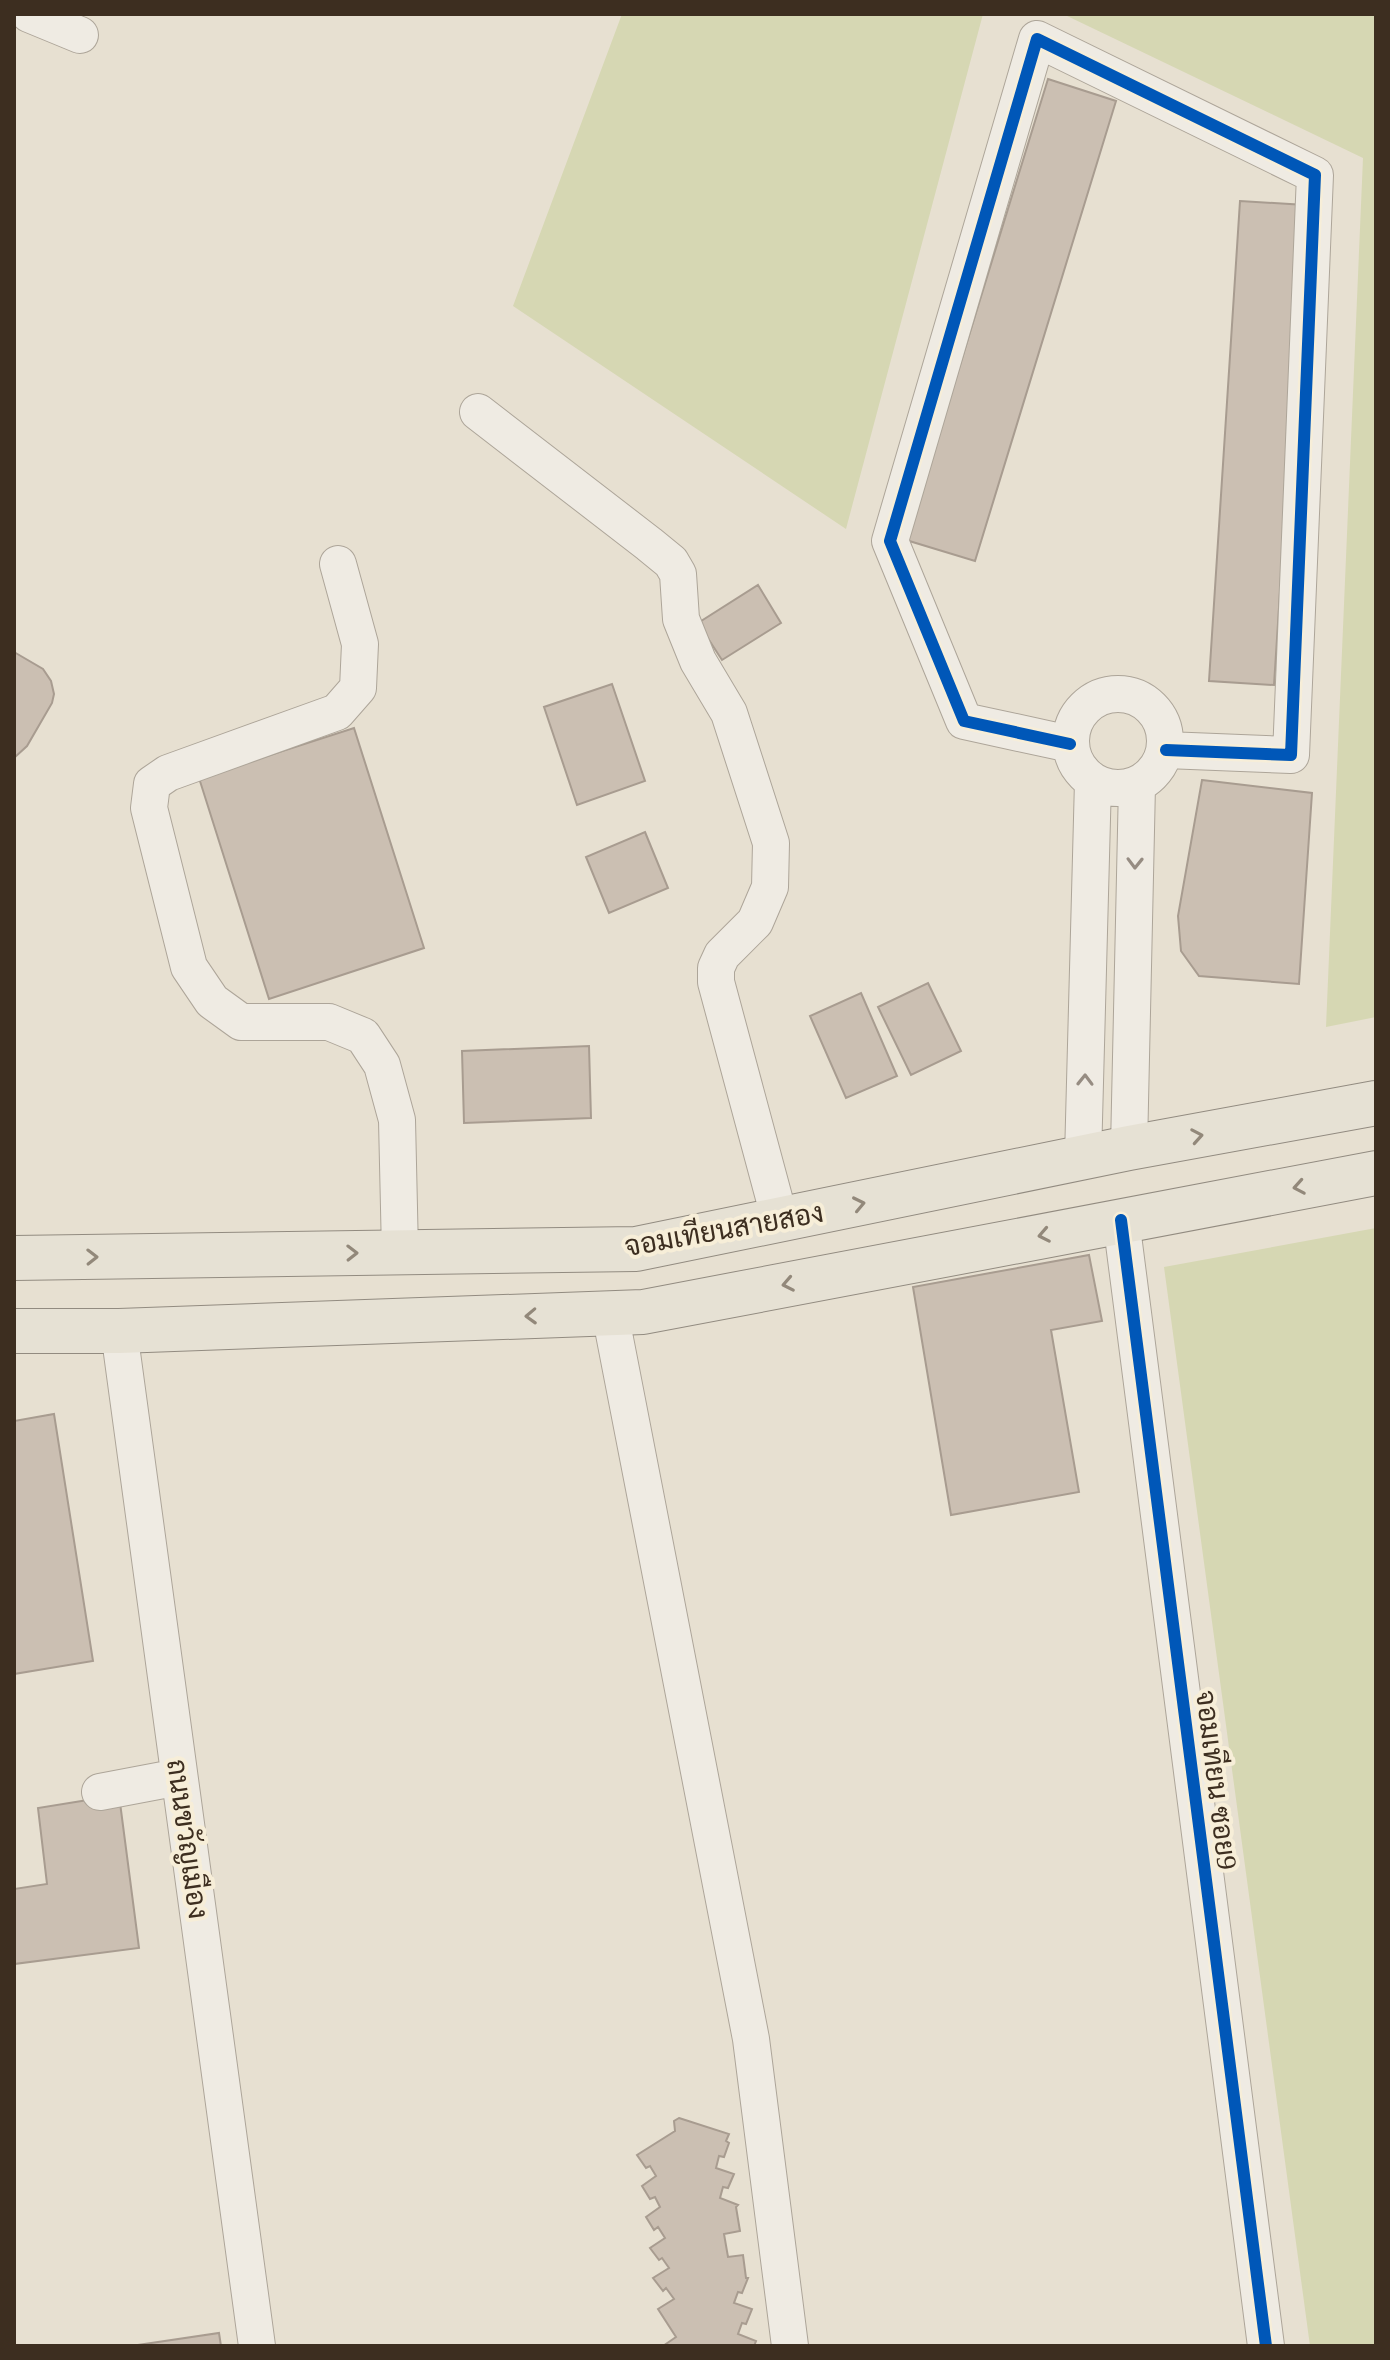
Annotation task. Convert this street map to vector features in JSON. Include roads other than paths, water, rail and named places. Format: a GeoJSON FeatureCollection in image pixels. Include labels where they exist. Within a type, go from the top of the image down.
{"type":"FeatureCollection","features":[{"type":"Feature","properties":{"kind":"main road","name":"จอมเทียนสายสอง"},"geometry":{"type":"LineString","coordinates":[[14,1258],[636,1249],[1129,1148],[1376,1103]]}},
{"type":"Feature","properties":{"kind":"main road"},"geometry":{"type":"LineString","coordinates":[[14,1331],[119,1331],[643,1312],[1376,1173]]}},
{"type":"Feature","properties":{"kind":"street"},"geometry":{"type":"LineString","coordinates":[[29,14],[80,35]]}},
{"type":"Feature","properties":{"kind":"street"},"geometry":{"type":"LineString","coordinates":[[1070,744],[964,721],[890,541],[1037,39],[1315,175],[1291,755],[1166,750]]}},
{"type":"Feature","properties":{"kind":"street"},"geometry":{"type":"LineString","coordinates":[[478,412],[649,544],[671,562],[678,574],[681,619],[698,661],[729,713],[771,843],[770,887],[755,922],[722,955],[716,968],[716,982],[780,1220]]}},
{"type":"Feature","properties":{"kind":"street"},"geometry":{"type":"LineString","coordinates":[[338,564],[360,644],[358,688],[337,712],[168,773],[152,784],[149,808],[189,967],[212,1001],[241,1022],[329,1022],[363,1036],[382,1065],[397,1120],[400,1252]]}},
{"type":"Feature","properties":{"kind":"street"},"geometry":{"type":"LineString","coordinates":[[1107,694],[1134,695],[1158,713],[1166,733],[1166,750],[1155,772],[1137,785],[1110,789],[1093,781],[1078,767],[1070,744],[1072,725],[1088,703],[1107,694]]}},
{"type":"Feature","properties":{"kind":"street"},"geometry":{"type":"LineString","coordinates":[[1083,1158],[1093,781]]}},
{"type":"Feature","properties":{"kind":"street"},"geometry":{"type":"LineString","coordinates":[[1129,1148],[1137,785]]}},
{"type":"Feature","properties":{"kind":"street","name":"จอมเทียน ซอย9"},"geometry":{"type":"LineString","coordinates":[[1121,1220],[1266,2346]]}},
{"type":"Feature","properties":{"kind":"street"},"geometry":{"type":"LineString","coordinates":[[610,1313],[751,2039],[790,2346]]}},
{"type":"Feature","properties":{"kind":"street","name":"ถนนขวัญเมือง"},"geometry":{"type":"LineString","coordinates":[[119,1331],[257,2346]]}},
{"type":"Feature","properties":{"kind":"street"},"geometry":{"type":"LineString","coordinates":[[100,1792],[179,1777]]}}]}
